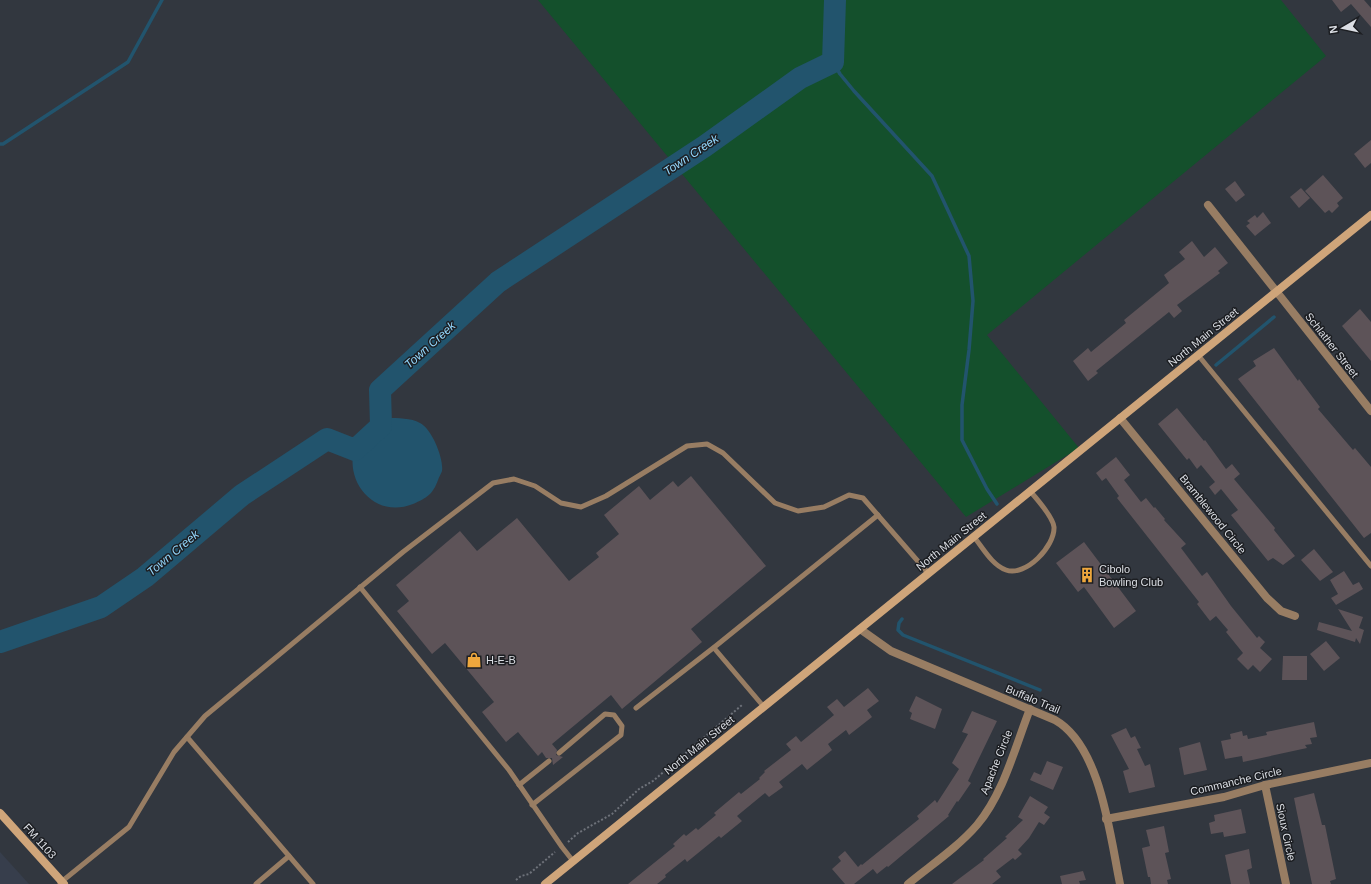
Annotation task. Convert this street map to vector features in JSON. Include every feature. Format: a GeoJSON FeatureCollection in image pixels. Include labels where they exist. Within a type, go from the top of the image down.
{"type":"FeatureCollection","features":[{"type":"Feature","properties":{"kind":"street","name":"Schlather Street"},"geometry":{"type":"LineString","coordinates":[[1208,205],[1371,411]]}},
{"type":"Feature","properties":{"kind":"street","name":"North Main Street"},"geometry":{"type":"LineString","coordinates":[[545,884],[1371,215]]}},
{"type":"Feature","properties":{"kind":"street","name":"Bramblewood Circle"},"geometry":{"type":"LineString","coordinates":[[1120,418],[1267,598],[1281,611],[1288,615],[1295,616]]}},
{"type":"Feature","properties":{"kind":"street","name":"Buffalo Trail"},"geometry":{"type":"LineString","coordinates":[[860,629],[891,651],[1030,709],[1064,725],[1079,740],[1096,776],[1120,884]]}},
{"type":"Feature","properties":{"kind":"street","name":"Apache Circle"},"geometry":{"type":"LineString","coordinates":[[908,884],[958,845],[981,818],[997,793],[1030,709]]}},
{"type":"Feature","properties":{"kind":"street","name":"Commanche Circle"},"geometry":{"type":"LineString","coordinates":[[1106,819],[1224,797],[1265,785],[1371,763]]}},
{"type":"Feature","properties":{"kind":"street","name":"Sioux Circle"},"geometry":{"type":"LineString","coordinates":[[1265,785],[1286,884]]}},
{"type":"Feature","properties":{"kind":"street","name":"FM 1103"},"geometry":{"type":"LineString","coordinates":[[0,813],[62,883]]}},
{"type":"Feature","properties":{"kind":"lane"},"geometry":{"type":"LineString","coordinates":[[1198,355],[1371,566]]}},
{"type":"Feature","properties":{"kind":"lane"},"geometry":{"type":"LineString","coordinates":[[62,883],[129,827],[174,752],[205,716],[360,587],[493,483],[514,479],[535,486],[561,503],[581,507],[606,496],[687,446],[707,444],[723,453],[775,502],[798,511],[824,507],[848,495],[863,498],[929,574]]}},
{"type":"Feature","properties":{"kind":"lane"},"geometry":{"type":"LineString","coordinates":[[974,537],[997,564],[1007,570],[1019,570],[1044,553],[1052,539],[1054,526],[1044,508],[1030,491]]}},
{"type":"Feature","properties":{"kind":"lane"},"geometry":{"type":"LineString","coordinates":[[636,708],[714,648],[878,515]]}},
{"type":"Feature","properties":{"kind":"lane"},"geometry":{"type":"LineString","coordinates":[[360,587],[509,770],[532,805],[573,861]]}},
{"type":"Feature","properties":{"kind":"lane"},"geometry":{"type":"LineString","coordinates":[[714,648],[764,707]]}},
{"type":"Feature","properties":{"kind":"lane"},"geometry":{"type":"LineString","coordinates":[[532,805],[620,736],[622,726],[614,715],[605,714],[560,753]]}},
{"type":"Feature","properties":{"kind":"lane"},"geometry":{"type":"LineString","coordinates":[[187,737],[313,884]]}},
{"type":"Feature","properties":{"kind":"lane"},"geometry":{"type":"LineString","coordinates":[[519,785],[549,761]]}},
{"type":"Feature","properties":{"kind":"lane"},"geometry":{"type":"LineString","coordinates":[[256,884],[289,856]]}},
{"type":"Feature","properties":{"kind":"path"},"geometry":{"type":"LineString","coordinates":[[516,880],[521,876],[529,874],[578,833],[612,814],[639,789],[653,781],[742,705]]}},
{"type":"Feature","properties":{"kind":"shaded area"},"geometry":{"type":"Polygon","coordinates":[[[0,852],[29,884],[0,884],[0,852]]]}},
{"type":"Feature","properties":{"kind":"green space"},"geometry":{"type":"Polygon","coordinates":[[[538,0],[1281,0],[1326,56],[987,335],[1079,448],[966,517],[538,0]]]}},
{"type":"Feature","properties":{"kind":"water"},"geometry":{"type":"Polygon","coordinates":[[[387,418],[413,420],[424,426],[433,438],[439,452],[442,466],[442,471],[436,485],[429,495],[413,504],[396,508],[381,505],[368,497],[359,486],[354,472],[353,456],[357,441],[370,425],[387,418]]]}},
{"type":"Feature","properties":{"kind":"building"},"geometry":{"type":"Polygon","coordinates":[[[1332,0],[1364,0],[1371,8],[1371,27],[1351,4],[1341,12],[1332,0]]]}},
{"type":"Feature","properties":{"kind":"building"},"geometry":{"type":"Polygon","coordinates":[[[1371,140],[1371,163],[1365,168],[1354,154],[1371,140]]]}},
{"type":"Feature","properties":{"kind":"building"},"geometry":{"type":"Polygon","coordinates":[[[1323,175],[1343,198],[1337,203],[1339,206],[1332,213],[1329,210],[1325,213],[1305,191],[1323,175]]]}},
{"type":"Feature","properties":{"kind":"building"},"geometry":{"type":"Polygon","coordinates":[[[1235,181],[1245,195],[1236,202],[1225,189],[1235,181]]]}},
{"type":"Feature","properties":{"kind":"building"},"geometry":{"type":"Polygon","coordinates":[[[1301,188],[1310,198],[1299,208],[1290,197],[1301,188]]]}},
{"type":"Feature","properties":{"kind":"building"},"geometry":{"type":"Polygon","coordinates":[[[1263,212],[1271,223],[1255,236],[1246,226],[1250,223],[1247,221],[1255,215],[1257,218],[1263,212]]]}},
{"type":"Feature","properties":{"kind":"building"},"geometry":{"type":"Polygon","coordinates":[[[1192,241],[1204,257],[1215,247],[1228,263],[1218,271],[1220,273],[1177,305],[1182,311],[1174,318],[1169,312],[1096,371],[1098,373],[1088,381],[1073,361],[1088,348],[1091,352],[1126,323],[1124,320],[1169,283],[1164,275],[1185,259],[1179,252],[1192,241]]]}},
{"type":"Feature","properties":{"kind":"building"},"geometry":{"type":"Polygon","coordinates":[[[1360,309],[1371,322],[1371,361],[1342,326],[1360,309]]]}},
{"type":"Feature","properties":{"kind":"building"},"geometry":{"type":"Polygon","coordinates":[[[1274,348],[1298,381],[1299,379],[1320,407],[1318,409],[1353,450],[1355,448],[1371,467],[1371,533],[1364,538],[1238,379],[1256,366],[1253,361],[1274,348]]]}},
{"type":"Feature","properties":{"kind":"building"},"geometry":{"type":"Polygon","coordinates":[[[1177,408],[1204,441],[1205,440],[1226,469],[1232,464],[1240,474],[1234,479],[1275,528],[1274,530],[1295,556],[1283,565],[1273,558],[1268,561],[1231,515],[1238,510],[1221,489],[1215,495],[1209,487],[1215,482],[1201,465],[1197,469],[1189,458],[1187,460],[1158,424],[1177,408]]]}},
{"type":"Feature","properties":{"kind":"building"},"geometry":{"type":"Polygon","coordinates":[[[1116,457],[1130,475],[1124,480],[1141,502],[1146,498],[1154,508],[1155,507],[1165,519],[1164,520],[1186,544],[1181,548],[1202,576],[1207,572],[1231,606],[1257,638],[1259,636],[1265,642],[1260,648],[1272,659],[1260,672],[1253,665],[1248,670],[1237,659],[1243,653],[1226,632],[1228,630],[1216,616],[1210,621],[1197,604],[1199,602],[1117,498],[1119,496],[1106,478],[1102,481],[1096,473],[1116,457]]]}},
{"type":"Feature","properties":{"kind":"building"},"geometry":{"type":"Polygon","coordinates":[[[691,476],[766,566],[691,629],[702,642],[622,709],[611,695],[552,744],[557,750],[556,755],[563,757],[553,765],[552,758],[546,758],[542,752],[538,756],[518,732],[506,742],[482,712],[494,702],[445,643],[432,654],[397,611],[409,601],[396,585],[460,531],[477,551],[517,518],[569,581],[599,557],[596,553],[619,534],[604,515],[639,486],[650,500],[673,481],[678,487],[691,476]]]}},
{"type":"Feature","properties":{"kind":"building","name":"Cibolo Bowling Club"},"geometry":{"type":"Polygon","coordinates":[[[1084,542],[1136,611],[1114,628],[1084,587],[1078,592],[1056,563],[1084,542]]]}},
{"type":"Feature","properties":{"kind":"building"},"geometry":{"type":"Polygon","coordinates":[[[1314,549],[1333,572],[1320,581],[1301,560],[1314,549]]]}},
{"type":"Feature","properties":{"kind":"building"},"geometry":{"type":"Polygon","coordinates":[[[1344,571],[1353,585],[1359,582],[1363,589],[1336,605],[1331,598],[1338,594],[1330,580],[1344,571]]]}},
{"type":"Feature","properties":{"kind":"building"},"geometry":{"type":"Polygon","coordinates":[[[1338,609],[1363,617],[1359,628],[1364,630],[1360,644],[1356,638],[1355,642],[1317,630],[1319,622],[1352,631],[1338,609]]]}},
{"type":"Feature","properties":{"kind":"building"},"geometry":{"type":"Polygon","coordinates":[[[1326,641],[1340,658],[1324,671],[1310,654],[1326,641]]]}},
{"type":"Feature","properties":{"kind":"building"},"geometry":{"type":"Polygon","coordinates":[[[1283,656],[1307,656],[1307,680],[1282,680],[1283,656]]]}},
{"type":"Feature","properties":{"kind":"building"},"geometry":{"type":"Polygon","coordinates":[[[868,688],[879,701],[867,710],[872,717],[849,735],[846,730],[828,744],[832,750],[807,770],[802,764],[779,782],[783,787],[769,797],[765,793],[737,816],[742,821],[721,838],[719,836],[687,862],[685,859],[665,875],[666,877],[657,884],[628,884],[675,846],[673,844],[684,834],[686,836],[696,828],[698,830],[716,815],[714,813],[739,792],[741,794],[760,779],[759,778],[765,772],[764,771],[791,750],[786,744],[796,736],[801,742],[834,715],[827,707],[837,699],[844,707],[868,688]]]}},
{"type":"Feature","properties":{"kind":"building"},"geometry":{"type":"Polygon","coordinates":[[[916,696],[942,709],[935,729],[910,719],[912,713],[909,711],[916,696]]]}},
{"type":"Feature","properties":{"kind":"building"},"geometry":{"type":"Polygon","coordinates":[[[972,711],[997,721],[968,781],[971,783],[958,802],[957,801],[948,815],[949,816],[888,867],[887,866],[877,874],[873,869],[854,884],[845,884],[832,869],[841,861],[838,857],[845,851],[858,867],[861,864],[862,865],[919,819],[917,816],[935,800],[937,803],[959,769],[952,763],[968,734],[962,732],[972,711]]]}},
{"type":"Feature","properties":{"kind":"building"},"geometry":{"type":"Polygon","coordinates":[[[1314,722],[1317,737],[1310,738],[1312,744],[1305,745],[1307,748],[1243,762],[1242,756],[1225,759],[1221,741],[1231,739],[1230,734],[1242,731],[1243,736],[1247,735],[1248,739],[1267,735],[1266,732],[1314,722]]]}},
{"type":"Feature","properties":{"kind":"building"},"geometry":{"type":"Polygon","coordinates":[[[1126,728],[1131,738],[1135,736],[1141,748],[1137,749],[1145,766],[1150,764],[1155,787],[1129,793],[1123,771],[1129,769],[1111,735],[1126,728]]]}},
{"type":"Feature","properties":{"kind":"building"},"geometry":{"type":"Polygon","coordinates":[[[1200,742],[1207,770],[1184,775],[1179,748],[1200,742]]]}},
{"type":"Feature","properties":{"kind":"building"},"geometry":{"type":"Polygon","coordinates":[[[1047,761],[1063,767],[1053,790],[1030,780],[1034,772],[1041,775],[1047,761]]]}},
{"type":"Feature","properties":{"kind":"building"},"geometry":{"type":"Polygon","coordinates":[[[1314,793],[1322,825],[1325,825],[1336,879],[1330,881],[1331,884],[1312,884],[1294,798],[1314,793]]]}},
{"type":"Feature","properties":{"kind":"building"},"geometry":{"type":"Polygon","coordinates":[[[1030,796],[1048,807],[1044,813],[1050,817],[1044,825],[1039,822],[1029,838],[1018,850],[1022,854],[1015,860],[1013,858],[996,871],[1001,877],[992,884],[952,884],[984,860],[983,859],[1007,838],[1005,837],[1023,820],[1018,817],[1030,796]]]}},
{"type":"Feature","properties":{"kind":"building"},"geometry":{"type":"Polygon","coordinates":[[[1241,809],[1246,833],[1224,837],[1223,832],[1211,834],[1209,823],[1215,821],[1214,815],[1241,809]]]}},
{"type":"Feature","properties":{"kind":"building"},"geometry":{"type":"Polygon","coordinates":[[[1164,826],[1169,852],[1165,853],[1171,879],[1167,880],[1168,884],[1151,884],[1150,877],[1148,877],[1142,848],[1150,846],[1146,830],[1164,826]]]}},
{"type":"Feature","properties":{"kind":"building"},"geometry":{"type":"Polygon","coordinates":[[[1249,849],[1252,868],[1247,870],[1250,884],[1231,884],[1225,855],[1249,849]]]}},
{"type":"Feature","properties":{"kind":"building"},"geometry":{"type":"Polygon","coordinates":[[[1083,871],[1086,880],[1079,881],[1080,884],[1062,884],[1060,876],[1083,871]]]}},
{"type":"Feature","properties":{"kind":"waterway"},"geometry":{"type":"LineString","coordinates":[[0,144],[3,144],[128,62],[162,0]]}},
{"type":"Feature","properties":{"kind":"waterway","name":"Town Creek"},"geometry":{"type":"LineString","coordinates":[[0,642],[101,607],[145,577],[242,495],[327,439],[355,450],[381,426],[380,390],[498,282],[705,146],[800,78],[833,62],[835,0]]}},
{"type":"Feature","properties":{"kind":"waterway"},"geometry":{"type":"LineString","coordinates":[[833,62],[840,74],[854,91],[932,176],[969,256],[973,301],[962,405],[962,440],[987,489],[997,504]]}},
{"type":"Feature","properties":{"kind":"waterway"},"geometry":{"type":"LineString","coordinates":[[1216,365],[1274,317]]}},
{"type":"Feature","properties":{"kind":"waterway"},"geometry":{"type":"LineString","coordinates":[[902,619],[899,623],[898,630],[903,635],[1040,690]]}},
{"type":"Feature","properties":{"kind":"place","name":"Cibolo Bowling Club"},"geometry":{"type":"Point","coordinates":[1087,575]}},
{"type":"Feature","properties":{"kind":"place","name":"H-E-B"},"geometry":{"type":"Point","coordinates":[474,660]}}]}
